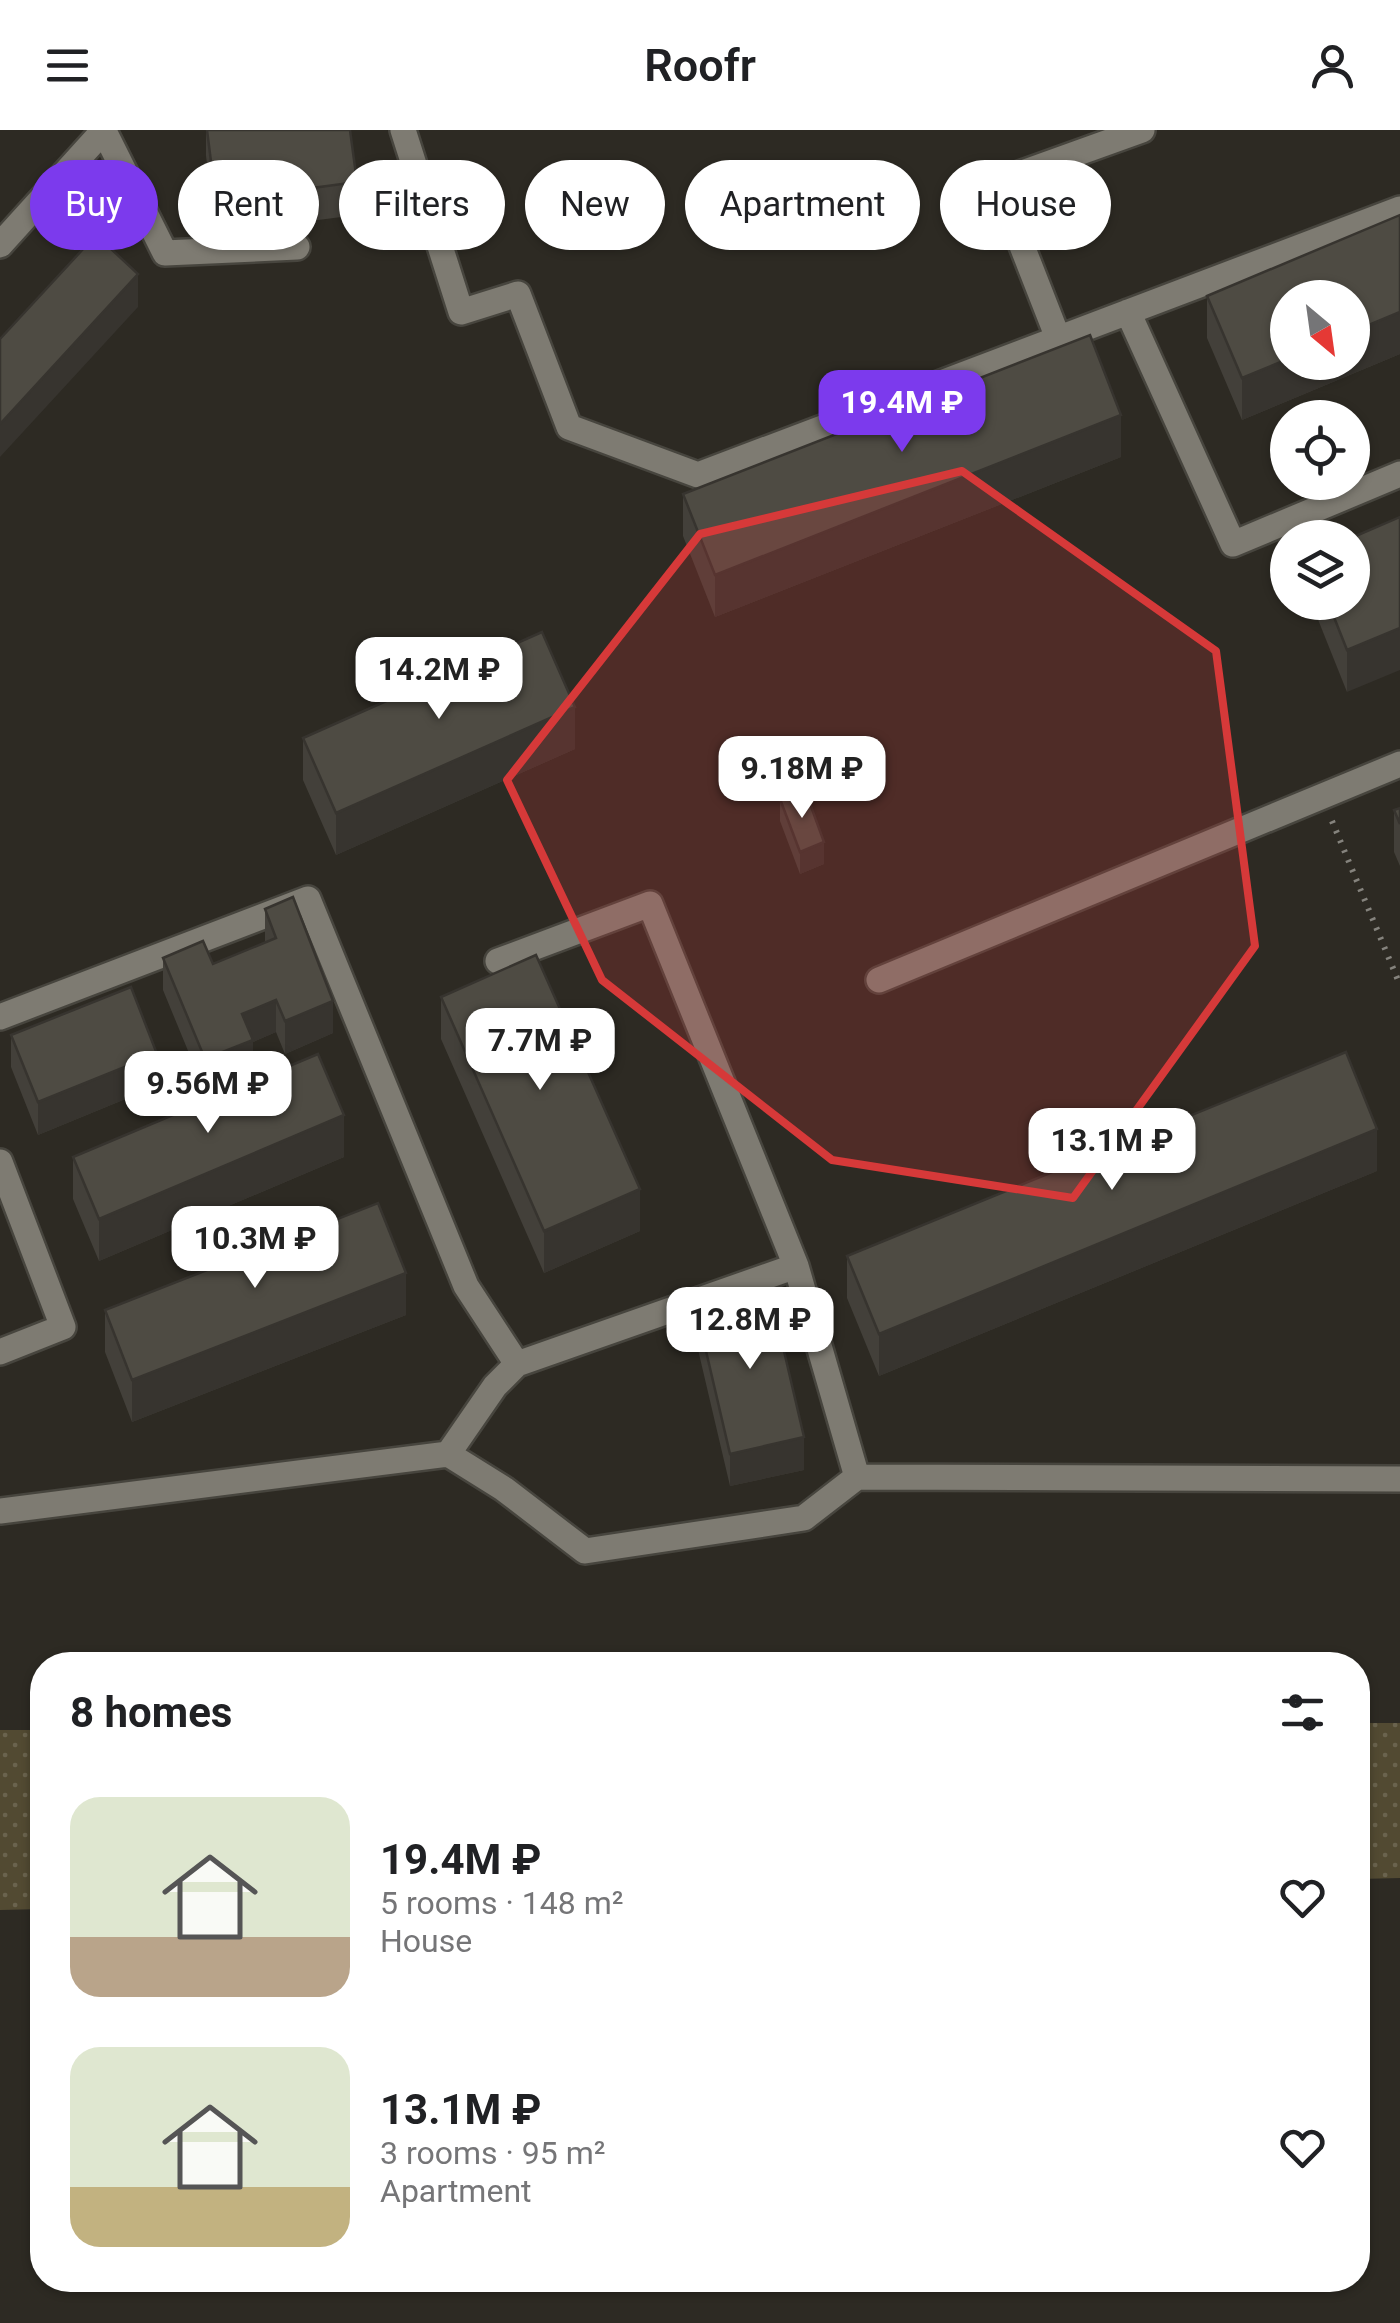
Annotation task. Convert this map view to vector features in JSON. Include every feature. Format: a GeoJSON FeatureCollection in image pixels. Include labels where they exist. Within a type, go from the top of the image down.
{"type":"FeatureCollection","features":[{"type":"Feature","properties":{"kind":"lane"},"geometry":{"type":"LineString","coordinates":[[0,245],[104,130],[165,253],[244,250]]}},
{"type":"Feature","properties":{"kind":"lane"},"geometry":{"type":"LineString","coordinates":[[403,130],[461,312],[518,294],[570,427],[698,475],[1400,209]]}},
{"type":"Feature","properties":{"kind":"lane"},"geometry":{"type":"LineString","coordinates":[[1058,338],[997,182],[1142,130]]}},
{"type":"Feature","properties":{"kind":"lane"},"geometry":{"type":"LineString","coordinates":[[1128,312],[1233,544],[1400,474]]}},
{"type":"Feature","properties":{"kind":"lane"},"geometry":{"type":"LineString","coordinates":[[878,980],[1400,764]]}},
{"type":"Feature","properties":{"kind":"lane"},"geometry":{"type":"LineString","coordinates":[[0,1017],[308,898],[466,1286],[517,1364]]}},
{"type":"Feature","properties":{"kind":"lane"},"geometry":{"type":"LineString","coordinates":[[498,962],[650,904],[796,1266],[857,1477]]}},
{"type":"Feature","properties":{"kind":"lane"},"geometry":{"type":"LineString","coordinates":[[0,1162],[63,1328],[0,1352]]}},
{"type":"Feature","properties":{"kind":"lane"},"geometry":{"type":"LineString","coordinates":[[448,1454],[496,1386],[517,1364],[796,1266]]}},
{"type":"Feature","properties":{"kind":"lane"},"geometry":{"type":"LineString","coordinates":[[0,1512],[448,1454],[504,1489],[585,1551],[804,1518],[857,1477],[1400,1478]]}},
{"type":"Feature","properties":{"kind":"path"},"geometry":{"type":"LineString","coordinates":[[1322,796],[1400,984]]}},
{"type":"Feature","properties":{"kind":"highlighted area"},"geometry":{"type":"Polygon","coordinates":[[[962,471],[1216,651],[1255,946],[1073,1198],[832,1160],[602,980],[507,780],[700,534],[962,471]]]}},
{"type":"Feature","properties":{"kind":"shaded area"},"geometry":{"type":"Polygon","coordinates":[[[1370,1723],[1400,1723],[1400,1878],[1370,1879],[1370,1723]]]}},
{"type":"Feature","properties":{"kind":"shaded area"},"geometry":{"type":"Polygon","coordinates":[[[0,1730],[30,1730],[30,1909],[0,1910],[0,1730]]]}},
{"type":"Feature","properties":{"kind":"building"},"geometry":{"type":"Polygon","coordinates":[[[207,130],[350,130],[354,160],[339,160],[339,184],[319,187],[319,160],[211,160],[207,130]]]}},
{"type":"Feature","properties":{"kind":"building"},"geometry":{"type":"Polygon","coordinates":[[[1400,215],[1400,312],[1370,324],[1370,280],[1270,280],[1270,366],[1242,378],[1207,296],[1400,215]]]}},
{"type":"Feature","properties":{"kind":"building"},"geometry":{"type":"Polygon","coordinates":[[[82,250],[112,250],[138,274],[0,424],[0,339],[82,250]]]}},
{"type":"Feature","properties":{"kind":"building"},"geometry":{"type":"Polygon","coordinates":[[[1090,335],[1121,415],[715,575],[683,494],[1090,335]]]}},
{"type":"Feature","properties":{"kind":"building"},"geometry":{"type":"Polygon","coordinates":[[[1400,517],[1400,628],[1347,650],[1335,620],[1370,620],[1370,530],[1400,517]]]}},
{"type":"Feature","properties":{"kind":"building"},"geometry":{"type":"Polygon","coordinates":[[[542,632],[575,707],[336,813],[303,738],[542,632]]]}},
{"type":"Feature","properties":{"kind":"building"},"geometry":{"type":"Polygon","coordinates":[[[805,790],[824,842],[800,852],[780,799],[805,790]]]}},
{"type":"Feature","properties":{"kind":"building"},"geometry":{"type":"Polygon","coordinates":[[[293,897],[333,1001],[285,1021],[276,1000],[242,1014],[253,1040],[205,1059],[163,958],[203,941],[213,964],[276,938],[265,909],[293,897]]]}},
{"type":"Feature","properties":{"kind":"building"},"geometry":{"type":"Polygon","coordinates":[[[536,955],[640,1189],[544,1231],[441,997],[536,955]]]}},
{"type":"Feature","properties":{"kind":"building"},"geometry":{"type":"Polygon","coordinates":[[[131,987],[157,1054],[38,1102],[11,1035],[131,987]]]}},
{"type":"Feature","properties":{"kind":"building"},"geometry":{"type":"Polygon","coordinates":[[[1346,1052],[1377,1129],[879,1334],[847,1256],[1346,1052]]]}},
{"type":"Feature","properties":{"kind":"building"},"geometry":{"type":"Polygon","coordinates":[[[318,1054],[344,1115],[99,1219],[73,1157],[318,1054]]]}},
{"type":"Feature","properties":{"kind":"building"},"geometry":{"type":"Polygon","coordinates":[[[378,1203],[406,1273],[132,1380],[105,1310],[378,1203]]]}},
{"type":"Feature","properties":{"kind":"building"},"geometry":{"type":"Polygon","coordinates":[[[770,1291],[804,1437],[730,1454],[696,1308],[770,1291]]]}}]}
